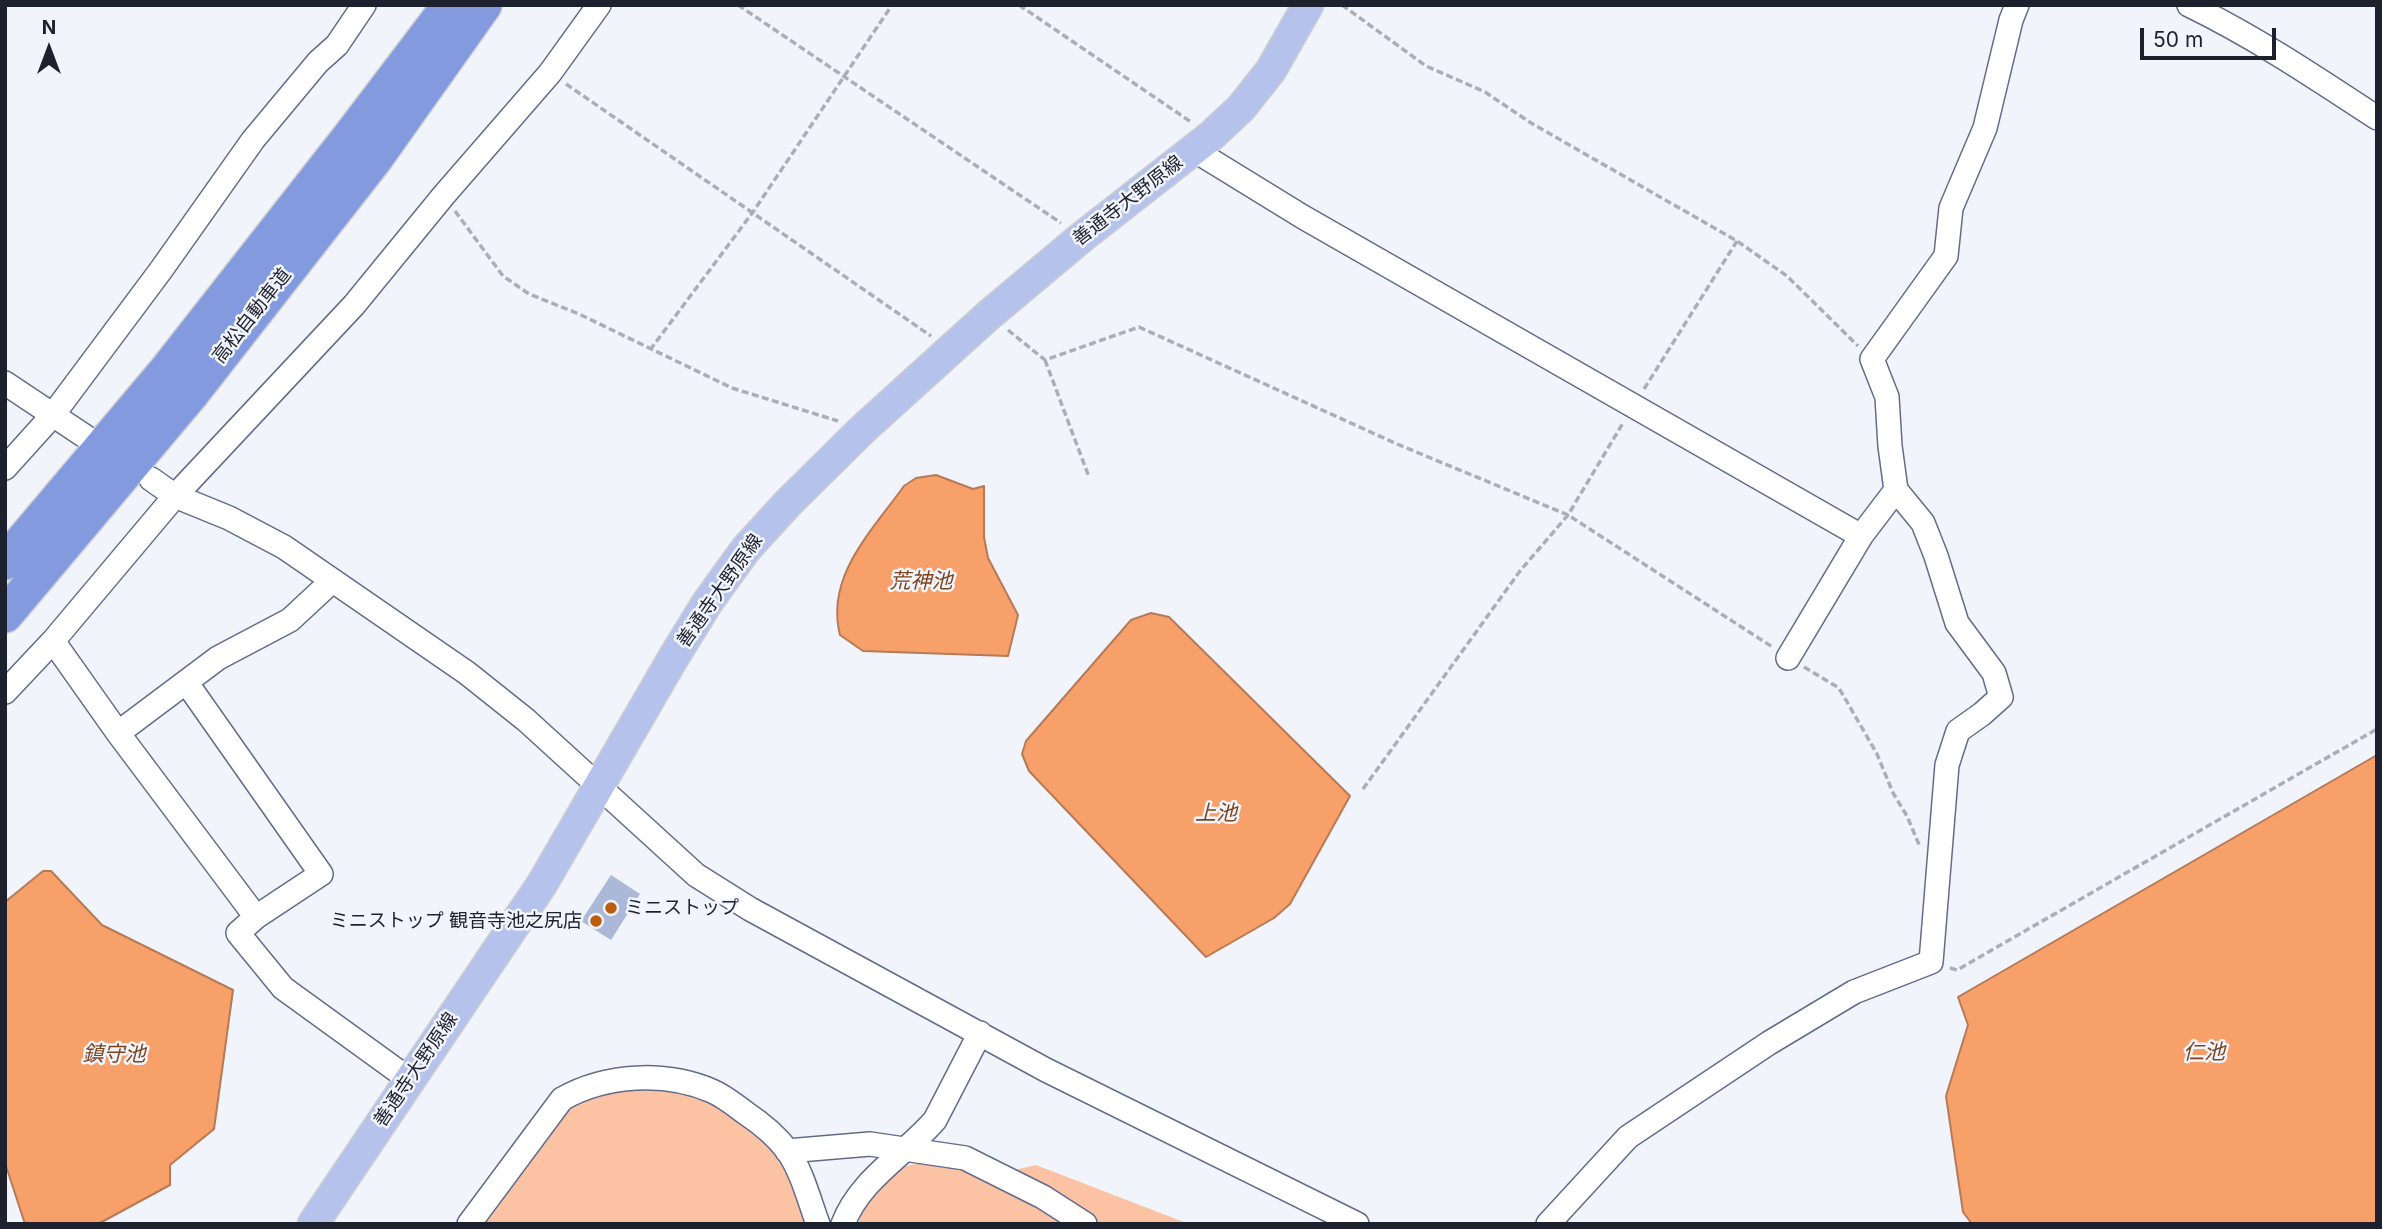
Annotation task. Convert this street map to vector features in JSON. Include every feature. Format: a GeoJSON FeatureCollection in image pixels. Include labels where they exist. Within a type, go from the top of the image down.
{"type":"FeatureCollection","features":[{"type":"Feature","properties":{"kind":"highway","name":"高松自動車道"},"geometry":{"type":"LineString","coordinates":[[5,562],[167,370],[450,5]]}},
{"type":"Feature","properties":{"kind":"highway","name":"高松自動車道"},"geometry":{"type":"LineString","coordinates":[[5,615],[200,383],[374,160],[484,5]]}},
{"type":"Feature","properties":{"kind":"main road","name":"善通寺大野原線"},"geometry":{"type":"LineString","coordinates":[[313,1224],[542,884],[672,660],[707,603],[746,549],[863,429],[990,314],[1082,237],[1203,143],[1241,108],[1271,70],[1308,5]]}},
{"type":"Feature","properties":{"kind":"street"},"geometry":{"type":"LineString","coordinates":[[5,468],[52,416],[161,270],[253,140],[318,62],[337,45],[364,5]]}},
{"type":"Feature","properties":{"kind":"street"},"geometry":{"type":"LineString","coordinates":[[5,692],[176,496],[354,305],[444,195],[550,73],[599,5]]}},
{"type":"Feature","properties":{"kind":"street"},"geometry":{"type":"LineString","coordinates":[[1548,1224],[1628,1137],[1769,1043],[1854,992],[1931,962],[1947,765],[1958,731],[2001,697],[1994,673],[1957,623],[1923,523],[1896,490],[1887,397],[1872,359],[1946,257],[1951,208],[1985,128],[2017,5]]}},
{"type":"Feature","properties":{"kind":"street"},"geometry":{"type":"LineString","coordinates":[[2189,5],[2226,23],[2290,61],[2377,118]]}},
{"type":"Feature","properties":{"kind":"street"},"geometry":{"type":"LineString","coordinates":[[1203,143],[1315,223],[1861,536]]}},
{"type":"Feature","properties":{"kind":"street"},"geometry":{"type":"LineString","coordinates":[[5,383],[86,437]]}},
{"type":"Feature","properties":{"kind":"street"},"geometry":{"type":"LineString","coordinates":[[151,480],[176,496],[229,518],[284,547],[467,673],[600,785],[695,875],[750,909],[1046,1070],[1354,1223]]}},
{"type":"Feature","properties":{"kind":"street"},"geometry":{"type":"LineString","coordinates":[[1788,657],[1861,536],[1896,490]]}},
{"type":"Feature","properties":{"kind":"street"},"geometry":{"type":"LineString","coordinates":[[118,733],[218,659],[289,620],[332,581]]}},
{"type":"Feature","properties":{"kind":"street"},"geometry":{"type":"LineString","coordinates":[[53,640],[118,733],[256,917]]}},
{"type":"Feature","properties":{"kind":"street"},"geometry":{"type":"LineString","coordinates":[[186,682],[321,874],[256,917],[238,933],[283,988],[410,1080]]}},
{"type":"Feature","properties":{"kind":"street"},"geometry":{"type":"LineString","coordinates":[[843,1224],[847,1213],[876,1174],[934,1120],[980,1033]]}},
{"type":"Feature","properties":{"kind":"street"},"geometry":{"type":"LineString","coordinates":[[469,1224],[562,1099],[580,1088],[611,1080],[646,1078],[678,1081],[712,1091],[764,1126],[787,1151],[818,1224]]}},
{"type":"Feature","properties":{"kind":"street"},"geometry":{"type":"LineString","coordinates":[[787,1151],[870,1144],[965,1158],[1043,1197],[1085,1224]]}},
{"type":"Feature","properties":{"kind":"path"},"geometry":{"type":"LineString","coordinates":[[737,5],[1082,237]]}},
{"type":"Feature","properties":{"kind":"path"},"geometry":{"type":"LineString","coordinates":[[650,350],[752,212],[892,5]]}},
{"type":"Feature","properties":{"kind":"path"},"geometry":{"type":"LineString","coordinates":[[1019,5],[1203,143]]}},
{"type":"Feature","properties":{"kind":"path"},"geometry":{"type":"LineString","coordinates":[[1342,5],[1426,66],[1485,92],[1531,123],[1737,241],[1787,276],[1872,359]]}},
{"type":"Feature","properties":{"kind":"path"},"geometry":{"type":"LineString","coordinates":[[550,73],[952,350]]}},
{"type":"Feature","properties":{"kind":"path"},"geometry":{"type":"LineString","coordinates":[[444,195],[503,276],[529,294],[579,314],[732,387],[863,429]]}},
{"type":"Feature","properties":{"kind":"path"},"geometry":{"type":"LineString","coordinates":[[1363,789],[1520,571],[1568,515],[1737,241]]}},
{"type":"Feature","properties":{"kind":"path"},"geometry":{"type":"LineString","coordinates":[[990,314],[1045,360],[1089,477]]}},
{"type":"Feature","properties":{"kind":"path"},"geometry":{"type":"LineString","coordinates":[[1045,360],[1139,327],[1397,444],[1568,515],[1839,688],[1877,754],[1922,852]]}},
{"type":"Feature","properties":{"kind":"path"},"geometry":{"type":"LineString","coordinates":[[1931,962],[1957,970],[2377,729]]}},
{"type":"Feature","properties":{"kind":"shaded area"},"geometry":{"type":"Polygon","coordinates":[[[620,1085],[708,1095],[758,1129],[793,1175],[808,1224],[479,1224],[567,1101],[620,1085]]]}},
{"type":"Feature","properties":{"kind":"shaded area"},"geometry":{"type":"Polygon","coordinates":[[[950,1162],[1073,1224],[858,1224],[871,1196],[890,1173],[911,1165],[950,1162]]]}},
{"type":"Feature","properties":{"kind":"shaded area"},"geometry":{"type":"Polygon","coordinates":[[[1036,1165],[1189,1224],[1099,1224],[1010,1171],[1036,1165]]]}},
{"type":"Feature","properties":{"kind":"water","name":"荒神池"},"geometry":{"type":"Polygon","coordinates":[[[936,475],[973,489],[984,486],[984,537],[988,558],[1018,615],[1008,656],[863,651],[840,635],[837,614],[839,593],[854,555],[904,486],[916,478],[936,475]]]}},
{"type":"Feature","properties":{"kind":"water","name":"上池"},"geometry":{"type":"Polygon","coordinates":[[[1151,613],[1169,617],[1350,796],[1290,904],[1274,918],[1206,957],[1029,771],[1022,754],[1026,741],[1131,620],[1151,613]]]}},
{"type":"Feature","properties":{"kind":"water","name":"仁池"},"geometry":{"type":"Polygon","coordinates":[[[2377,755],[2377,1224],[1972,1224],[1963,1212],[1946,1096],[1968,1025],[1958,997],[2377,755]]]}},
{"type":"Feature","properties":{"kind":"water","name":"鎮守池"},"geometry":{"type":"Polygon","coordinates":[[[43,871],[51,871],[102,925],[233,990],[214,1129],[170,1165],[170,1185],[98,1224],[25,1224],[5,1163],[5,902],[43,871]]]}},
{"type":"Feature","properties":{"kind":"building","name":"ミニストップ"},"geometry":{"type":"Polygon","coordinates":[[[611,875],[640,894],[611,940],[581,921],[611,875]]]}},
{"type":"Feature","properties":{"kind":"place","name":"ミニストップ"},"geometry":{"type":"Point","coordinates":[611,908]}},
{"type":"Feature","properties":{"kind":"place","name":"ミニストップ 観音寺池之尻店"},"geometry":{"type":"Point","coordinates":[596,921]}}]}
